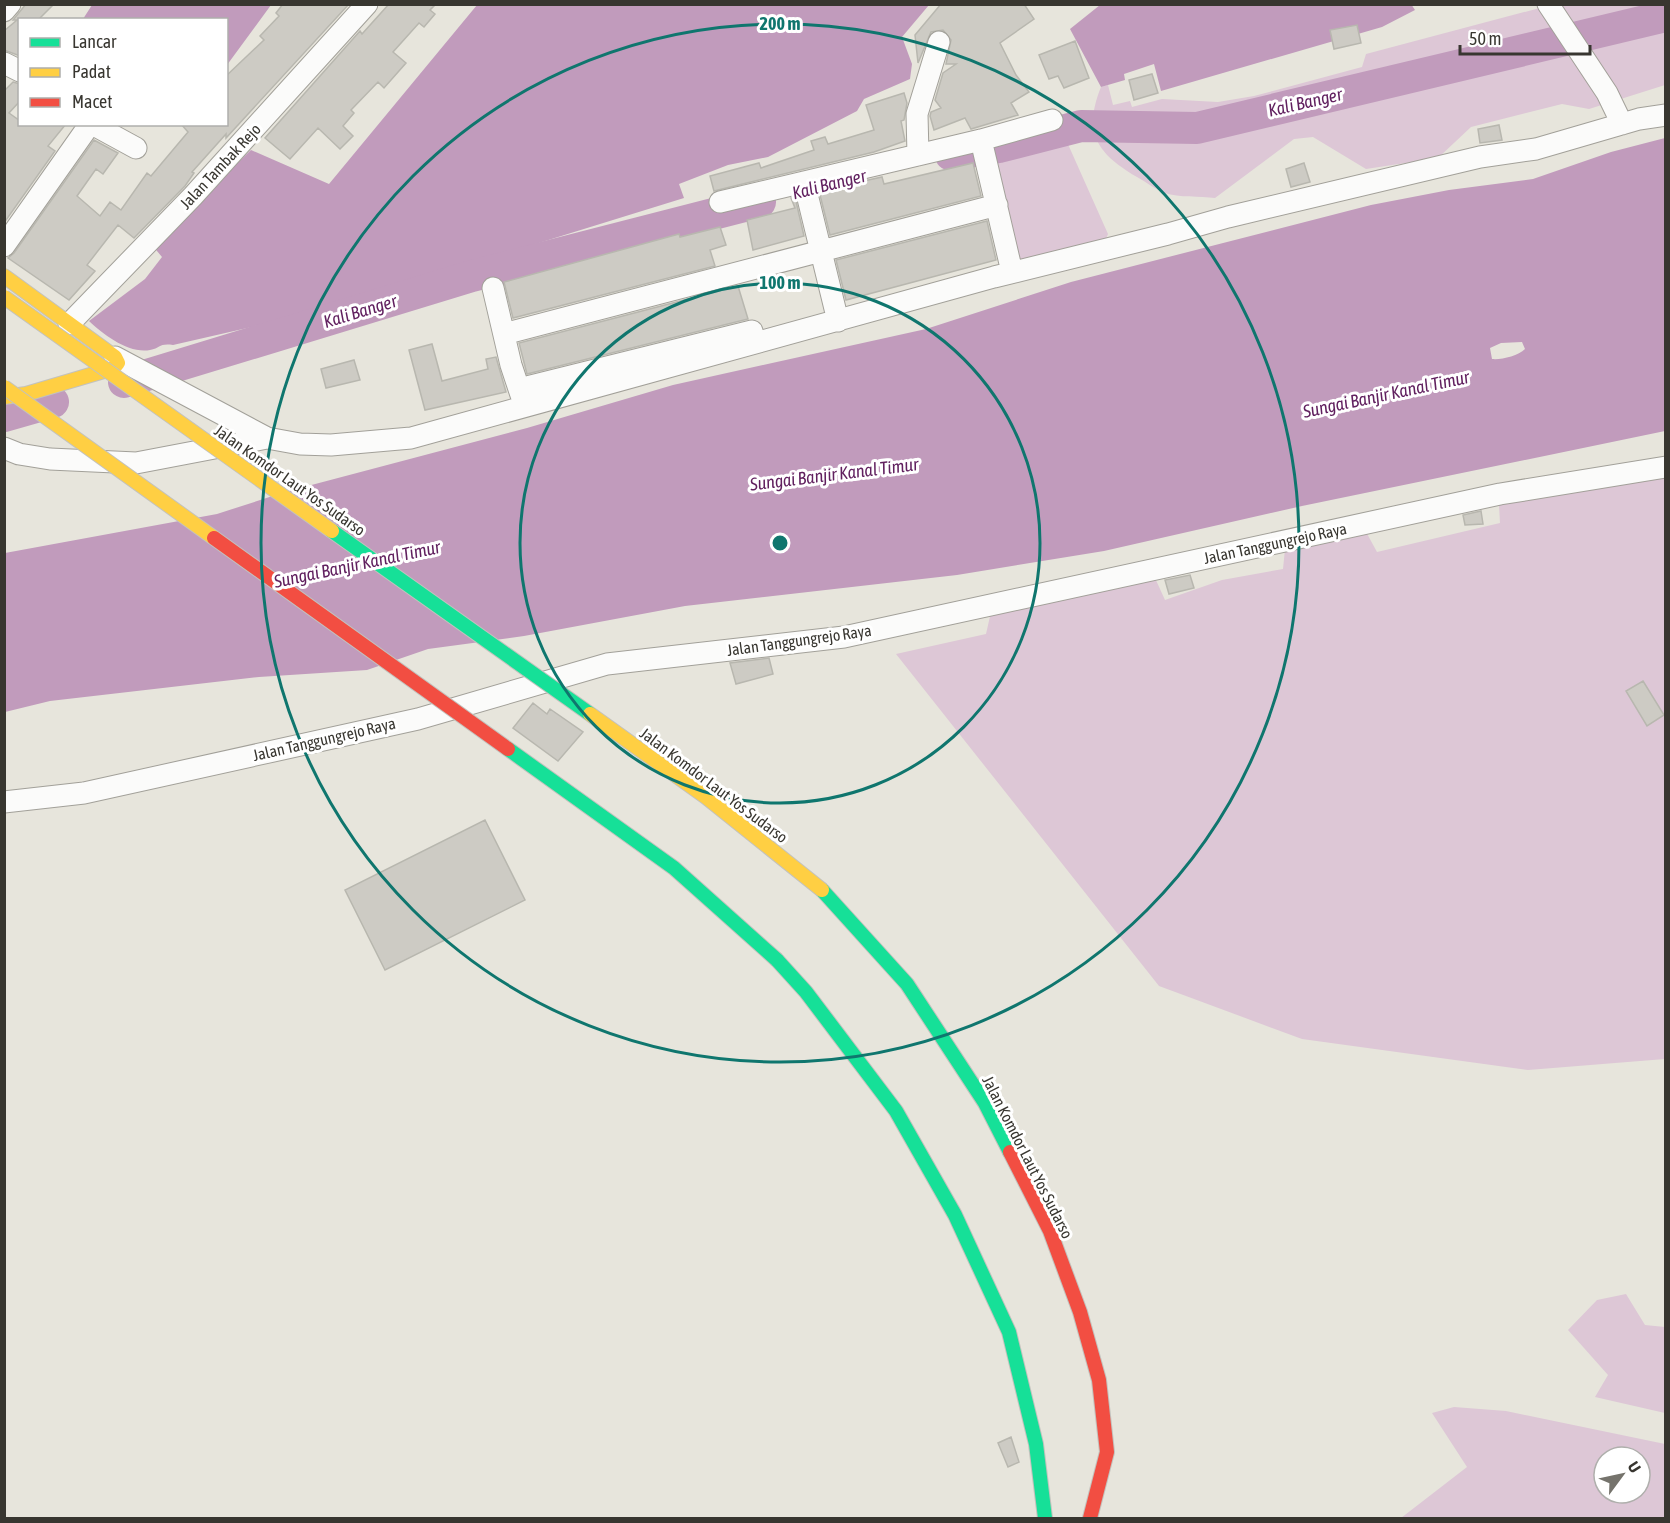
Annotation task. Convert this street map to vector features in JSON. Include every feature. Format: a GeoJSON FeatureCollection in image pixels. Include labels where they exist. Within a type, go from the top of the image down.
{"type":"FeatureCollection","features":[{"type":"Feature","properties":{"kind":"highway"},"geometry":{"type":"LineString","coordinates":[[4,276],[116,357],[118,363],[114,368],[26,394],[4,397]]}},
{"type":"Feature","properties":{"kind":"highway","name":"Jalan Komdor Laut Yos Sudarso"},"geometry":{"type":"LineString","coordinates":[[4,297],[706,796],[822,890],[907,984],[985,1103],[1050,1231],[1080,1312],[1099,1380],[1107,1452],[1090,1518]]}},
{"type":"Feature","properties":{"kind":"highway"},"geometry":{"type":"LineString","coordinates":[[4,387],[674,868],[777,960],[806,992],[896,1111],[955,1215],[1009,1332],[1036,1444],[1045,1518]]}},
{"type":"Feature","properties":{"kind":"street","name":"Jalan Tambak Rejo"},"geometry":{"type":"LineString","coordinates":[[69,324],[193,196],[367,4]]}},
{"type":"Feature","properties":{"kind":"street"},"geometry":{"type":"LineString","coordinates":[[1548,4],[1607,93],[1622,124]]}},
{"type":"Feature","properties":{"kind":"street"},"geometry":{"type":"LineString","coordinates":[[918,155],[917,114],[939,42]]}},
{"type":"Feature","properties":{"kind":"street"},"geometry":{"type":"LineString","coordinates":[[4,63],[18,70]]}},
{"type":"Feature","properties":{"kind":"street"},"geometry":{"type":"LineString","coordinates":[[4,448],[19,454],[50,459],[136,463],[267,438],[310,444],[411,438],[522,398],[837,316],[1011,267],[1168,234],[1228,217],[1480,157],[1536,149],[1622,124],[1665,115]]}},
{"type":"Feature","properties":{"kind":"street"},"geometry":{"type":"LineString","coordinates":[[720,202],[981,140],[1052,120]]}},
{"type":"Feature","properties":{"kind":"street"},"geometry":{"type":"LineString","coordinates":[[4,246],[90,126]]}},
{"type":"Feature","properties":{"kind":"street"},"geometry":{"type":"LineString","coordinates":[[95,126],[136,148]]}},
{"type":"Feature","properties":{"kind":"street"},"geometry":{"type":"LineString","coordinates":[[981,140],[1011,267]]}},
{"type":"Feature","properties":{"kind":"street"},"geometry":{"type":"LineString","coordinates":[[804,182],[837,316]]}},
{"type":"Feature","properties":{"kind":"street"},"geometry":{"type":"LineString","coordinates":[[504,334],[997,206]]}},
{"type":"Feature","properties":{"kind":"street"},"geometry":{"type":"LineString","coordinates":[[493,288],[522,398]]}},
{"type":"Feature","properties":{"kind":"street"},"geometry":{"type":"LineString","coordinates":[[116,357],[267,438]]}},
{"type":"Feature","properties":{"kind":"street","name":"Jalan Tanggungrejo Raya"},"geometry":{"type":"LineString","coordinates":[[4,802],[84,793],[418,718],[607,664],[843,637],[1500,494],[1665,467]]}},
{"type":"Feature","properties":{"kind":"shaded area"},"geometry":{"type":"Polygon","coordinates":[[[1551,5],[1665,5],[1665,85],[1589,109],[1562,104],[1471,127],[1438,158],[1366,169],[1313,137],[1294,139],[1215,198],[1165,193],[1123,168],[1103,150],[1097,140],[1093,117],[1101,87],[1108,85],[1113,105],[1130,101],[1132,107],[1162,99],[1218,102],[1254,96],[1362,67],[1366,54],[1551,5]]]}},
{"type":"Feature","properties":{"kind":"shaded area"},"geometry":{"type":"Polygon","coordinates":[[[1063,133],[1108,234],[1105,241],[1019,264],[991,150],[1063,133]]]}},
{"type":"Feature","properties":{"kind":"shaded area"},"geometry":{"type":"Polygon","coordinates":[[[1665,475],[1665,1059],[1528,1070],[1302,1039],[1159,986],[896,654],[986,634],[991,612],[1155,578],[1165,600],[1222,580],[1283,569],[1285,549],[1365,530],[1377,552],[1500,523],[1499,505],[1665,475]]]}},
{"type":"Feature","properties":{"kind":"shaded area"},"geometry":{"type":"Polygon","coordinates":[[[1626,1294],[1645,1325],[1665,1327],[1665,1413],[1595,1397],[1608,1375],[1568,1330],[1597,1300],[1626,1294]]]}},
{"type":"Feature","properties":{"kind":"shaded area"},"geometry":{"type":"Polygon","coordinates":[[[1454,1407],[1506,1411],[1665,1444],[1665,1518],[1401,1518],[1467,1467],[1432,1413],[1454,1407]]]}},
{"type":"Feature","properties":{"kind":"water"},"geometry":{"type":"Polygon","coordinates":[[[92,4],[271,5],[228,64],[228,18],[84,18],[92,4]]]}},
{"type":"Feature","properties":{"kind":"water"},"geometry":{"type":"Polygon","coordinates":[[[1411,4],[1415,10],[1382,27],[1161,91],[1154,64],[1124,74],[1125,80],[1101,87],[1070,29],[1100,5],[1411,4]]]}},
{"type":"Feature","properties":{"kind":"water"},"geometry":{"type":"Polygon","coordinates":[[[477,5],[929,5],[902,37],[912,64],[910,79],[864,99],[857,111],[768,157],[728,165],[679,184],[684,198],[312,313],[173,345],[162,345],[150,350],[125,346],[89,321],[145,279],[162,257],[152,245],[251,150],[329,184],[477,5]]]}},
{"type":"Feature","properties":{"kind":"water","name":"Sungai Banjir Kanal Timur"},"geometry":{"type":"Polygon","coordinates":[[[1665,138],[1665,431],[1302,506],[1104,551],[957,575],[685,606],[524,636],[428,649],[367,670],[259,677],[50,701],[5,712],[5,553],[217,514],[285,492],[527,428],[673,385],[926,329],[1071,282],[1371,205],[1449,190],[1533,179],[1611,152],[1665,138]],[[1522,342],[1501,343],[1490,348],[1492,359],[1514,356],[1525,349],[1522,342]]]}},
{"type":"Feature","properties":{"kind":"building"},"geometry":{"type":"Polygon","coordinates":[[[26,4],[54,4],[40,18],[18,18],[18,55],[4,50],[4,31],[17,20],[13,20],[26,4]]]}},
{"type":"Feature","properties":{"kind":"building"},"geometry":{"type":"Polygon","coordinates":[[[283,4],[349,4],[226,138],[226,134],[192,172],[194,173],[185,186],[134,238],[118,225],[87,265],[95,271],[69,300],[8,258],[14,253],[94,140],[118,153],[103,174],[96,169],[77,196],[100,216],[110,202],[121,210],[147,173],[151,176],[188,132],[183,126],[228,126],[228,74],[264,40],[260,36],[279,16],[276,13],[283,4]]]}},
{"type":"Feature","properties":{"kind":"building"},"geometry":{"type":"Polygon","coordinates":[[[389,4],[436,4],[430,10],[435,14],[424,27],[419,23],[393,52],[406,63],[384,88],[378,82],[351,110],[354,113],[343,126],[353,136],[340,149],[318,128],[290,159],[265,138],[360,31],[362,34],[389,4]]]}},
{"type":"Feature","properties":{"kind":"building"},"geometry":{"type":"Polygon","coordinates":[[[941,4],[1024,4],[1034,19],[1000,43],[1016,75],[1029,92],[1011,103],[1018,115],[971,129],[965,118],[934,130],[930,116],[931,112],[941,108],[935,100],[943,73],[956,64],[946,64],[951,40],[943,30],[931,32],[918,63],[915,35],[941,4]]]}},
{"type":"Feature","properties":{"kind":"building"},"geometry":{"type":"Polygon","coordinates":[[[1357,25],[1361,43],[1334,49],[1330,30],[1357,25]]]}},
{"type":"Feature","properties":{"kind":"building"},"geometry":{"type":"Polygon","coordinates":[[[1075,41],[1089,78],[1064,88],[1058,76],[1049,79],[1039,55],[1075,41]]]}},
{"type":"Feature","properties":{"kind":"building"},"geometry":{"type":"Polygon","coordinates":[[[1152,74],[1158,93],[1134,100],[1129,80],[1152,74]]]}},
{"type":"Feature","properties":{"kind":"building"},"geometry":{"type":"Polygon","coordinates":[[[13,82],[18,83],[18,103],[9,113],[18,120],[18,126],[64,126],[48,146],[55,151],[4,223],[4,91],[13,82]]]}},
{"type":"Feature","properties":{"kind":"building"},"geometry":{"type":"Polygon","coordinates":[[[904,93],[907,103],[904,120],[901,121],[905,141],[874,152],[714,191],[710,176],[759,163],[761,168],[814,150],[811,141],[825,137],[828,144],[874,130],[866,105],[904,93]]]}},
{"type":"Feature","properties":{"kind":"building"},"geometry":{"type":"Polygon","coordinates":[[[1499,125],[1502,140],[1480,143],[1478,129],[1499,125]]]}},
{"type":"Feature","properties":{"kind":"building"},"geometry":{"type":"Polygon","coordinates":[[[973,163],[981,196],[830,235],[819,191],[882,177],[884,184],[973,163]]]}},
{"type":"Feature","properties":{"kind":"building"},"geometry":{"type":"Polygon","coordinates":[[[1304,163],[1310,182],[1291,187],[1286,169],[1304,163]]]}},
{"type":"Feature","properties":{"kind":"building"},"geometry":{"type":"Polygon","coordinates":[[[795,197],[804,236],[753,250],[747,220],[795,208],[791,198],[795,197]]]}},
{"type":"Feature","properties":{"kind":"building"},"geometry":{"type":"Polygon","coordinates":[[[987,221],[996,260],[846,300],[836,260],[987,221]]]}},
{"type":"Feature","properties":{"kind":"building"},"geometry":{"type":"Polygon","coordinates":[[[720,227],[726,245],[710,250],[715,266],[513,318],[504,282],[679,234],[680,237],[720,227]]]}},
{"type":"Feature","properties":{"kind":"building"},"geometry":{"type":"Polygon","coordinates":[[[738,286],[748,319],[527,374],[519,343],[738,286]]]}},
{"type":"Feature","properties":{"kind":"building"},"geometry":{"type":"Polygon","coordinates":[[[432,344],[442,381],[488,369],[486,359],[496,357],[506,392],[425,410],[409,350],[432,344]]]}},
{"type":"Feature","properties":{"kind":"building"},"geometry":{"type":"Polygon","coordinates":[[[354,360],[360,380],[326,388],[321,369],[354,360]]]}},
{"type":"Feature","properties":{"kind":"building"},"geometry":{"type":"Polygon","coordinates":[[[1481,511],[1483,524],[1465,525],[1463,515],[1481,511]]]}},
{"type":"Feature","properties":{"kind":"building"},"geometry":{"type":"Polygon","coordinates":[[[1190,575],[1194,588],[1169,594],[1165,580],[1190,575]]]}},
{"type":"Feature","properties":{"kind":"building"},"geometry":{"type":"Polygon","coordinates":[[[769,658],[773,674],[736,684],[730,663],[769,658]]]}},
{"type":"Feature","properties":{"kind":"building"},"geometry":{"type":"Polygon","coordinates":[[[1643,681],[1664,715],[1647,726],[1626,691],[1643,681]]]}},
{"type":"Feature","properties":{"kind":"building"},"geometry":{"type":"Polygon","coordinates":[[[533,703],[547,714],[550,709],[583,732],[558,761],[513,728],[533,703]]]}},
{"type":"Feature","properties":{"kind":"building"},"geometry":{"type":"Polygon","coordinates":[[[485,820],[525,900],[385,970],[345,890],[485,820]]]}},
{"type":"Feature","properties":{"kind":"building"},"geometry":{"type":"Polygon","coordinates":[[[1011,1437],[1019,1462],[1008,1467],[998,1443],[1011,1437]]]}},
{"type":"Feature","properties":{"kind":"waterway","name":"Kali Banger"},"geometry":{"type":"LineString","coordinates":[[951,155],[999,147],[1081,126],[1197,128],[1666,16]]}},
{"type":"Feature","properties":{"kind":"waterway","name":"Kali Banger"},"geometry":{"type":"LineString","coordinates":[[124,382],[472,276],[760,202]]}},
{"type":"Feature","properties":{"kind":"waterway","name":"Kali Banger"},"geometry":{"type":"LineString","coordinates":[[4,416],[53,402]]}},
{"type":"Feature","properties":{"kind":"traffic: fast"},"geometry":{"type":"LineString","coordinates":[[332,531],[590,714]]}},
{"type":"Feature","properties":{"kind":"traffic: fast"},"geometry":{"type":"LineString","coordinates":[[508,749],[674,868],[777,960]]}},
{"type":"Feature","properties":{"kind":"traffic: fast"},"geometry":{"type":"LineString","coordinates":[[822,890],[907,984],[985,1103],[1010,1152]]}},
{"type":"Feature","properties":{"kind":"traffic: fast"},"geometry":{"type":"LineString","coordinates":[[777,960],[806,992],[896,1111],[955,1215],[1009,1332],[1036,1444],[1045,1518]]}},
{"type":"Feature","properties":{"kind":"traffic: slow"},"geometry":{"type":"LineString","coordinates":[[4,276],[115,357],[118,363],[114,368],[26,394],[4,397]]}},
{"type":"Feature","properties":{"kind":"traffic: slow"},"geometry":{"type":"LineString","coordinates":[[4,297],[332,531]]}},
{"type":"Feature","properties":{"kind":"traffic: slow"},"geometry":{"type":"LineString","coordinates":[[4,387],[214,538]]}},
{"type":"Feature","properties":{"kind":"traffic: slow"},"geometry":{"type":"LineString","coordinates":[[590,714],[706,797],[822,890]]}},
{"type":"Feature","properties":{"kind":"traffic: jam"},"geometry":{"type":"LineString","coordinates":[[214,538],[508,749]]}},
{"type":"Feature","properties":{"kind":"traffic: jam"},"geometry":{"type":"LineString","coordinates":[[1010,1152],[1050,1231],[1080,1312],[1099,1380],[1107,1452],[1090,1518]]}}]}
